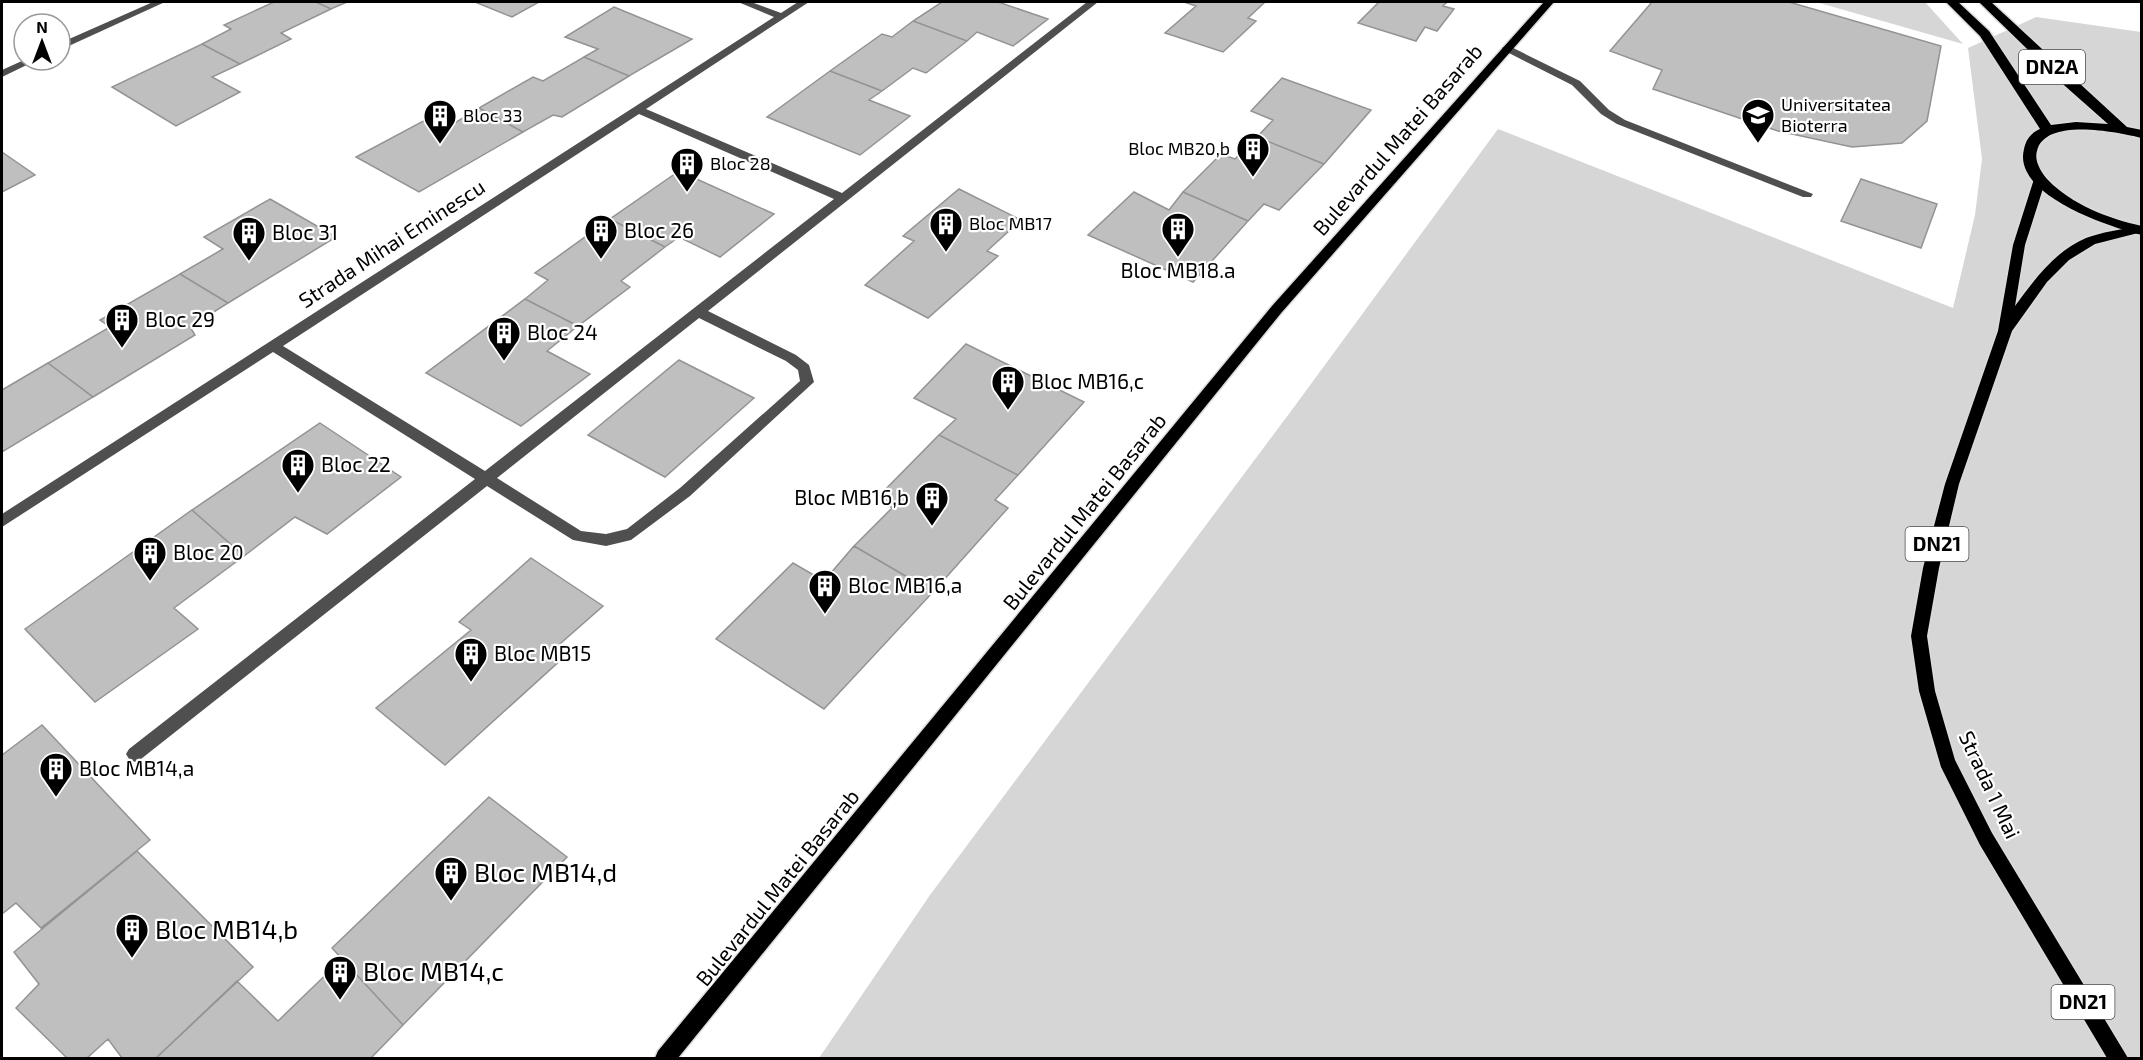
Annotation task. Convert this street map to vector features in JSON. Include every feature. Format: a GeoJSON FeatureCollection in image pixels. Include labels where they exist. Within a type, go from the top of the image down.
{"type":"FeatureCollection","features":[{"type":"Feature","properties":{"kind":"highway","name":"DN2A"},"geometry":{"type":"LineString","coordinates":[[1952,2],[1985,34],[2048,130]]}},
{"type":"Feature","properties":{"kind":"highway","name":"DN2A"},"geometry":{"type":"LineString","coordinates":[[1985,2],[2122,129]]}},
{"type":"Feature","properties":{"kind":"highway"},"geometry":{"type":"LineString","coordinates":[[2139,231],[2080,209],[2050,189],[2031,166],[2029,155],[2030,145],[2048,130],[2080,125],[2122,129],[2142,134]]}},
{"type":"Feature","properties":{"kind":"main road","name":"Bulevardul Matei Basarab"},"geometry":{"type":"LineString","coordinates":[[665,1059],[1277,309],[1549,2]]}},
{"type":"Feature","properties":{"kind":"main road","name":"DN21"},"geometry":{"type":"LineString","coordinates":[[2005,332],[2019,244],[2040,179]]}},
{"type":"Feature","properties":{"kind":"main road","name":"DN21"},"geometry":{"type":"LineString","coordinates":[[2005,332],[2057,264],[2090,242],[2139,231]]}},
{"type":"Feature","properties":{"kind":"main road","name":"Strada 1 Mai"},"geometry":{"type":"LineString","coordinates":[[2005,332],[1952,484],[1931,568],[1919,636],[1927,691],[1947,761],[1986,838],[2048,946],[2118,1059]]}},
{"type":"Feature","properties":{"kind":"street"},"geometry":{"type":"LineString","coordinates":[[72,42],[160,2]]}},
{"type":"Feature","properties":{"kind":"street"},"geometry":{"type":"LineString","coordinates":[[743,2],[780,16]]}},
{"type":"Feature","properties":{"kind":"street","name":"Strada Mihai Eminescu"},"geometry":{"type":"LineString","coordinates":[[2,521],[804,2]]}},
{"type":"Feature","properties":{"kind":"street"},"geometry":{"type":"LineString","coordinates":[[135,754],[1093,2]]}},
{"type":"Feature","properties":{"kind":"street"},"geometry":{"type":"LineString","coordinates":[[1508,48],[1576,83],[1605,112],[1621,122],[1806,194]]}},
{"type":"Feature","properties":{"kind":"street"},"geometry":{"type":"LineString","coordinates":[[637,109],[843,198]]}},
{"type":"Feature","properties":{"kind":"street"},"geometry":{"type":"LineString","coordinates":[[272,345],[578,536],[606,540],[631,534],[685,492],[807,382],[804,368],[791,358],[698,312]]}},
{"type":"Feature","properties":{"kind":"shaded area"},"geometry":{"type":"Polygon","coordinates":[[[1816,2],[1925,2],[1963,44],[1816,2]]]}},
{"type":"Feature","properties":{"kind":"shaded area"},"geometry":{"type":"Polygon","coordinates":[[[2036,17],[2141,32],[2141,1058],[819,1058],[930,895],[1498,129],[1953,308],[1975,215],[1982,159],[1968,48],[2036,17]]]}},
{"type":"Feature","properties":{"kind":"building"},"geometry":{"type":"Polygon","coordinates":[[[274,2],[316,2],[331,9],[281,33],[291,39],[240,64],[202,44],[231,29],[224,25],[274,2]]]}},
{"type":"Feature","properties":{"kind":"building"},"geometry":{"type":"Polygon","coordinates":[[[316,2],[347,2],[331,9],[316,2]]]}},
{"type":"Feature","properties":{"kind":"building"},"geometry":{"type":"Polygon","coordinates":[[[475,2],[539,2],[512,17],[475,2]]]}},
{"type":"Feature","properties":{"kind":"building"},"geometry":{"type":"Polygon","coordinates":[[[942,2],[998,2],[1048,19],[1013,46],[977,32],[967,41],[913,21],[942,2]]]}},
{"type":"Feature","properties":{"kind":"building"},"geometry":{"type":"Polygon","coordinates":[[[1184,2],[1265,2],[1248,18],[1256,21],[1223,52],[1165,33],[1196,6],[1184,2]]]}},
{"type":"Feature","properties":{"kind":"building"},"geometry":{"type":"Polygon","coordinates":[[[1379,2],[1447,2],[1443,6],[1454,9],[1437,31],[1425,27],[1416,41],[1358,23],[1379,2]]]}},
{"type":"Feature","properties":{"kind":"building"},"geometry":{"type":"Polygon","coordinates":[[[1652,2],[1789,2],[1941,46],[1927,121],[1902,143],[1852,147],[1778,131],[1653,89],[1662,70],[1610,51],[1652,2]]]}},
{"type":"Feature","properties":{"kind":"building"},"geometry":{"type":"Polygon","coordinates":[[[614,7],[692,39],[629,76],[584,57],[598,49],[565,37],[614,7]]]}},
{"type":"Feature","properties":{"kind":"building"},"geometry":{"type":"Polygon","coordinates":[[[913,21],[967,41],[926,73],[913,68],[882,91],[830,71],[882,34],[892,37],[913,21]]]}},
{"type":"Feature","properties":{"kind":"building"},"geometry":{"type":"Polygon","coordinates":[[[202,44],[240,64],[212,77],[240,92],[176,126],[112,87],[202,44]]]}},
{"type":"Feature","properties":{"kind":"building"},"geometry":{"type":"Polygon","coordinates":[[[584,57],[629,76],[562,117],[553,115],[523,132],[479,108],[533,77],[543,81],[584,57]]]}},
{"type":"Feature","properties":{"kind":"building"},"geometry":{"type":"Polygon","coordinates":[[[830,71],[882,91],[869,100],[910,116],[860,155],[767,117],[830,71]]]}},
{"type":"Feature","properties":{"kind":"building"},"geometry":{"type":"Polygon","coordinates":[[[1282,78],[1371,110],[1324,164],[1257,137],[1273,120],[1251,111],[1282,78]]]}},
{"type":"Feature","properties":{"kind":"building","name":"Bloc 33"},"geometry":{"type":"Polygon","coordinates":[[[479,108],[523,132],[419,192],[356,157],[427,119],[445,129],[479,108]]]}},
{"type":"Feature","properties":{"kind":"building","name":"Bloc MB20,b"},"geometry":{"type":"Polygon","coordinates":[[[1257,137],[1324,164],[1279,210],[1264,204],[1248,221],[1183,192],[1221,154],[1235,159],[1257,137]]]}},
{"type":"Feature","properties":{"kind":"building"},"geometry":{"type":"Polygon","coordinates":[[[2,152],[35,175],[2,192],[2,152]]]}},
{"type":"Feature","properties":{"kind":"building","name":"Bloc 28"},"geometry":{"type":"Polygon","coordinates":[[[679,171],[774,214],[720,257],[679,237],[665,247],[610,219],[679,171]]]}},
{"type":"Feature","properties":{"kind":"building"},"geometry":{"type":"Polygon","coordinates":[[[1861,179],[1937,204],[1921,248],[1841,221],[1861,179]]]}},
{"type":"Feature","properties":{"kind":"building","name":"Bloc MB17"},"geometry":{"type":"Polygon","coordinates":[[[959,189],[1021,220],[987,251],[998,256],[928,318],[865,285],[914,241],[903,236],[959,189]]]}},
{"type":"Feature","properties":{"kind":"building","name":"Bloc MB18.a"},"geometry":{"type":"Polygon","coordinates":[[[1134,192],[1169,210],[1183,192],[1248,221],[1193,282],[1088,235],[1134,192]]]}},
{"type":"Feature","properties":{"kind":"building","name":"Bloc 31"},"geometry":{"type":"Polygon","coordinates":[[[270,199],[336,237],[228,303],[180,274],[223,249],[204,237],[270,199]]]}},
{"type":"Feature","properties":{"kind":"building","name":"Bloc 26"},"geometry":{"type":"Polygon","coordinates":[[[610,219],[665,247],[621,281],[630,287],[578,326],[525,299],[548,280],[535,273],[610,219]]]}},
{"type":"Feature","properties":{"kind":"building","name":"Bloc 29"},"geometry":{"type":"Polygon","coordinates":[[[180,274],[228,303],[190,327],[195,335],[93,397],[48,363],[110,327],[100,320],[180,274]]]}},
{"type":"Feature","properties":{"kind":"building","name":"Bloc 24"},"geometry":{"type":"Polygon","coordinates":[[[525,299],[578,326],[547,351],[590,374],[521,426],[426,373],[525,299]]]}},
{"type":"Feature","properties":{"kind":"building","name":"Bloc MB16,c"},"geometry":{"type":"Polygon","coordinates":[[[966,344],[1084,402],[1018,475],[939,435],[956,419],[914,398],[966,344]]]}},
{"type":"Feature","properties":{"kind":"building"},"geometry":{"type":"Polygon","coordinates":[[[679,360],[754,398],[665,477],[588,435],[679,360]]]}},
{"type":"Feature","properties":{"kind":"building"},"geometry":{"type":"Polygon","coordinates":[[[48,363],[93,397],[2,452],[2,390],[48,363]]]}},
{"type":"Feature","properties":{"kind":"building","name":"Bloc 22"},"geometry":{"type":"Polygon","coordinates":[[[320,423],[401,477],[327,534],[295,517],[244,556],[192,510],[320,423]]]}},
{"type":"Feature","properties":{"kind":"building","name":"Bloc MB16,b"},"geometry":{"type":"Polygon","coordinates":[[[939,435],[1018,475],[995,500],[1008,508],[933,592],[854,546],[892,508],[878,497],[939,435]]]}},
{"type":"Feature","properties":{"kind":"building","name":"Bloc 20"},"geometry":{"type":"Polygon","coordinates":[[[192,510],[244,556],[174,608],[198,629],[95,702],[25,629],[192,510]]]}},
{"type":"Feature","properties":{"kind":"building","name":"Bloc MB16,a"},"geometry":{"type":"Polygon","coordinates":[[[854,546],[933,592],[824,709],[716,639],[793,563],[824,581],[854,546]]]}},
{"type":"Feature","properties":{"kind":"building","name":"Bloc MB15"},"geometry":{"type":"Polygon","coordinates":[[[531,558],[603,606],[553,650],[563,658],[445,765],[376,708],[471,630],[459,622],[531,558]]]}},
{"type":"Feature","properties":{"kind":"building","name":"Bloc MB14,a"},"geometry":{"type":"Polygon","coordinates":[[[42,725],[150,840],[41,928],[16,903],[2,914],[2,755],[42,725]]]}},
{"type":"Feature","properties":{"kind":"building","name":"Bloc MB14,d"},"geometry":{"type":"Polygon","coordinates":[[[489,797],[567,857],[403,1025],[332,948],[489,797]]]}},
{"type":"Feature","properties":{"kind":"building","name":"Bloc MB14,b"},"geometry":{"type":"Polygon","coordinates":[[[137,851],[253,967],[156,1058],[122,1058],[108,1039],[87,1058],[67,1058],[16,1008],[39,984],[14,952],[137,851]]]}},
{"type":"Feature","properties":{"kind":"building","name":"Bloc MB14,c"},"geometry":{"type":"Polygon","coordinates":[[[342,959],[403,1025],[371,1058],[156,1058],[237,981],[278,1021],[342,959]]]}},
{"type":"Feature","properties":{"kind":"place","name":"Universitatea Bioterra"},"geometry":{"type":"Point","coordinates":[1758,144]}},
{"type":"Feature","properties":{"kind":"place","name":"Bloc 33"},"geometry":{"type":"Point","coordinates":[440,145]}},
{"type":"Feature","properties":{"kind":"place","name":"Bloc MB20,b"},"geometry":{"type":"Point","coordinates":[1253,178]}},
{"type":"Feature","properties":{"kind":"place","name":"Bloc 28"},"geometry":{"type":"Point","coordinates":[687,193]}},
{"type":"Feature","properties":{"kind":"place","name":"Bloc MB17"},"geometry":{"type":"Point","coordinates":[946,253]}},
{"type":"Feature","properties":{"kind":"place","name":"Bloc MB18.a"},"geometry":{"type":"Point","coordinates":[1178,258]}},
{"type":"Feature","properties":{"kind":"place","name":"Bloc 26"},"geometry":{"type":"Point","coordinates":[601,260]}},
{"type":"Feature","properties":{"kind":"place","name":"Bloc 31"},"geometry":{"type":"Point","coordinates":[249,262]}},
{"type":"Feature","properties":{"kind":"place","name":"Bloc 29"},"geometry":{"type":"Point","coordinates":[122,349]}},
{"type":"Feature","properties":{"kind":"place","name":"Bloc 24"},"geometry":{"type":"Point","coordinates":[504,362]}},
{"type":"Feature","properties":{"kind":"place","name":"Bloc MB16,c"},"geometry":{"type":"Point","coordinates":[1008,411]}},
{"type":"Feature","properties":{"kind":"place","name":"Bloc 22"},"geometry":{"type":"Point","coordinates":[298,494]}},
{"type":"Feature","properties":{"kind":"place","name":"Bloc MB16,b"},"geometry":{"type":"Point","coordinates":[932,527]}},
{"type":"Feature","properties":{"kind":"place","name":"Bloc 20"},"geometry":{"type":"Point","coordinates":[150,582]}},
{"type":"Feature","properties":{"kind":"place","name":"Bloc MB16,a"},"geometry":{"type":"Point","coordinates":[825,615]}},
{"type":"Feature","properties":{"kind":"place","name":"Bloc MB15"},"geometry":{"type":"Point","coordinates":[471,683]}},
{"type":"Feature","properties":{"kind":"place","name":"Bloc MB14,a"},"geometry":{"type":"Point","coordinates":[56,798]}},
{"type":"Feature","properties":{"kind":"place","name":"Bloc MB14,d"},"geometry":{"type":"Point","coordinates":[451,902]}},
{"type":"Feature","properties":{"kind":"place","name":"Bloc MB14,b"},"geometry":{"type":"Point","coordinates":[132,959]}},
{"type":"Feature","properties":{"kind":"place","name":"Bloc MB14,c"},"geometry":{"type":"Point","coordinates":[340,1001]}}]}
